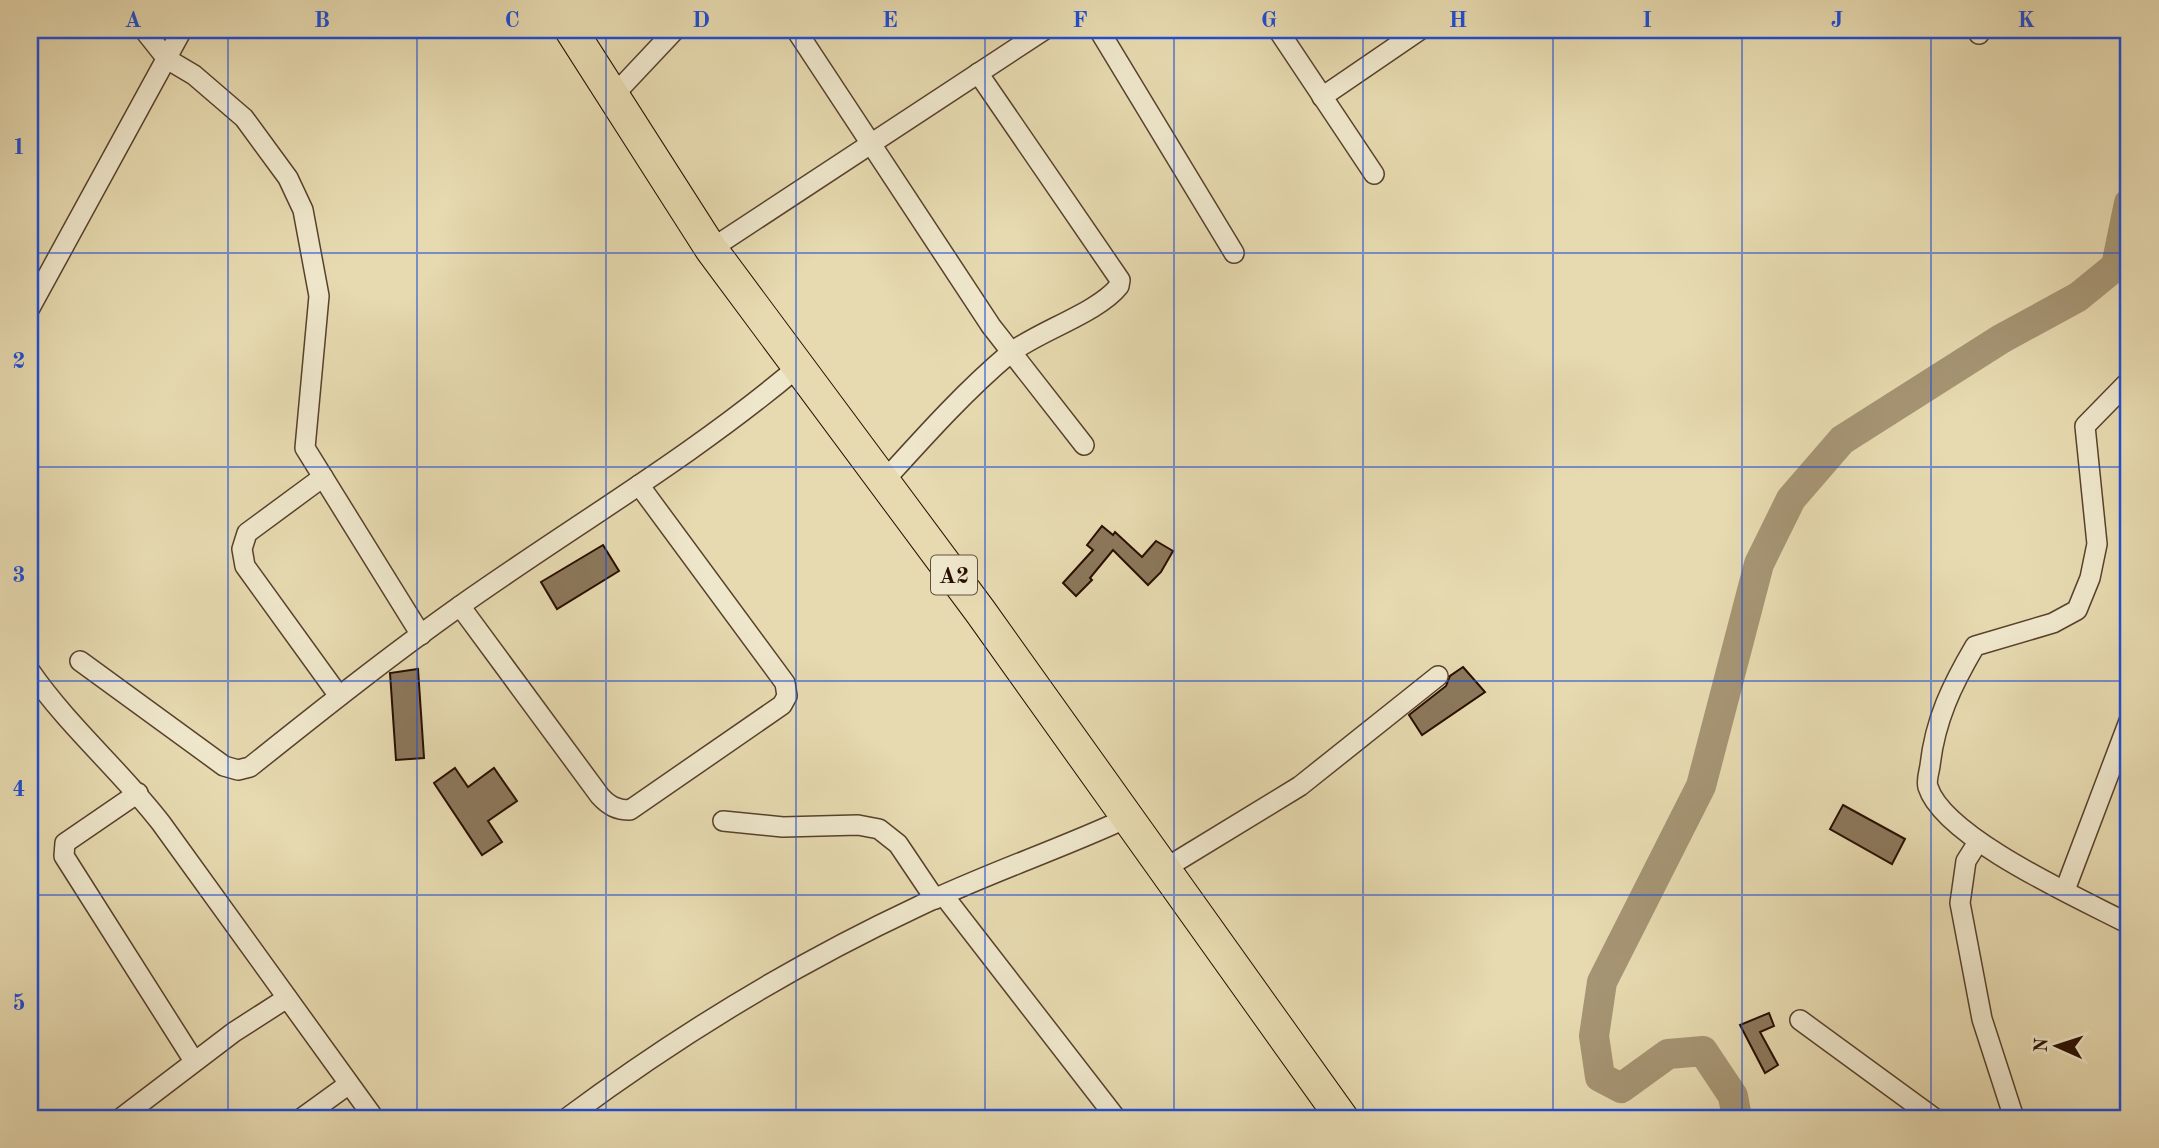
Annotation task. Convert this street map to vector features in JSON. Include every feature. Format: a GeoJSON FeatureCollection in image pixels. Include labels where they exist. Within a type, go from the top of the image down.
{"type":"FeatureCollection","features":[{"type":"Feature","properties":{"kind":"highway","name":"A2"},"geometry":{"type":"LineString","coordinates":[[570,30],[611,98],[711,249],[884,481],[1342,1118]]}},
{"type":"Feature","properties":{"kind":"street"},"geometry":{"type":"LineString","coordinates":[[144,30],[167,59],[194,75],[244,118],[289,178],[303,209],[319,296],[312,387],[304,435],[305,448],[421,635]]}},
{"type":"Feature","properties":{"kind":"street"},"geometry":{"type":"LineString","coordinates":[[30,308],[182,30]]}},
{"type":"Feature","properties":{"kind":"street"},"geometry":{"type":"LineString","coordinates":[[611,98],[675,30]]}},
{"type":"Feature","properties":{"kind":"street"},"geometry":{"type":"LineString","coordinates":[[796,30],[873,143],[991,326],[1084,445]]}},
{"type":"Feature","properties":{"kind":"street"},"geometry":{"type":"LineString","coordinates":[[711,249],[1044,30]]}},
{"type":"Feature","properties":{"kind":"street"},"geometry":{"type":"LineString","coordinates":[[1098,30],[1234,253]]}},
{"type":"Feature","properties":{"kind":"street"},"geometry":{"type":"LineString","coordinates":[[1278,30],[1374,174]]}},
{"type":"Feature","properties":{"kind":"street"},"geometry":{"type":"LineString","coordinates":[[1322,97],[1420,30]]}},
{"type":"Feature","properties":{"kind":"street"},"geometry":{"type":"LineString","coordinates":[[884,481],[1011,352],[1115,291],[1120,280],[978,73]]}},
{"type":"Feature","properties":{"kind":"street"},"geometry":{"type":"LineString","coordinates":[[80,661],[224,766],[238,770],[250,767],[339,696],[460,606],[748,409],[798,367]]}},
{"type":"Feature","properties":{"kind":"street"},"geometry":{"type":"LineString","coordinates":[[2129,381],[2085,426],[2097,544],[2090,578],[2077,610],[2053,623],[1975,646],[1946,696],[1932,742],[1927,786],[1943,812],[1978,842],[2129,924]]}},
{"type":"Feature","properties":{"kind":"street"},"geometry":{"type":"LineString","coordinates":[[323,477],[247,534],[242,550],[245,566],[339,696]]}},
{"type":"Feature","properties":{"kind":"street"},"geometry":{"type":"LineString","coordinates":[[460,606],[608,805],[620,810],[630,810],[782,705],[787,696],[785,683],[639,485]]}},
{"type":"Feature","properties":{"kind":"street"},"geometry":{"type":"LineString","coordinates":[[30,671],[46,694],[138,793],[374,1118]]}},
{"type":"Feature","properties":{"kind":"street"},"geometry":{"type":"LineString","coordinates":[[1164,869],[1300,786],[1438,676]]}},
{"type":"Feature","properties":{"kind":"street"},"geometry":{"type":"LineString","coordinates":[[2065,890],[2129,721]]}},
{"type":"Feature","properties":{"kind":"street"},"geometry":{"type":"LineString","coordinates":[[2111,764],[2129,773]]}},
{"type":"Feature","properties":{"kind":"street"},"geometry":{"type":"LineString","coordinates":[[138,793],[75,834],[65,843],[64,856],[194,1061]]}},
{"type":"Feature","properties":{"kind":"street"},"geometry":{"type":"LineString","coordinates":[[567,1118],[696,1029],[775,980],[939,897],[1127,818]]}},
{"type":"Feature","properties":{"kind":"street"},"geometry":{"type":"LineString","coordinates":[[723,821],[783,828],[858,825],[880,829],[898,844],[1116,1118]]}},
{"type":"Feature","properties":{"kind":"street"},"geometry":{"type":"LineString","coordinates":[[1978,842],[1966,861],[1960,903],[1982,1019],[2014,1118]]}},
{"type":"Feature","properties":{"kind":"street"},"geometry":{"type":"LineString","coordinates":[[130,1115],[194,1061],[287,998]]}},
{"type":"Feature","properties":{"kind":"street"},"geometry":{"type":"LineString","coordinates":[[1801,1020],[1934,1118]]}},
{"type":"Feature","properties":{"kind":"street"},"geometry":{"type":"LineString","coordinates":[[302,1118],[349,1084]]}},
{"type":"Feature","properties":{"kind":"building"},"geometry":{"type":"Polygon","coordinates":[[[1102,526],[1113,535],[1115,532],[1142,557],[1156,541],[1173,551],[1161,572],[1148,585],[1113,550],[1090,578],[1092,580],[1076,596],[1063,583],[1093,550],[1087,545],[1102,526]]]}},
{"type":"Feature","properties":{"kind":"building"},"geometry":{"type":"Polygon","coordinates":[[[603,545],[619,571],[557,609],[541,582],[603,545]]]}},
{"type":"Feature","properties":{"kind":"building"},"geometry":{"type":"Polygon","coordinates":[[[1463,667],[1485,692],[1422,735],[1409,715],[1446,686],[1450,676],[1463,667]]]}},
{"type":"Feature","properties":{"kind":"building"},"geometry":{"type":"Polygon","coordinates":[[[418,669],[424,758],[396,760],[390,673],[418,669]]]}},
{"type":"Feature","properties":{"kind":"building"},"geometry":{"type":"Polygon","coordinates":[[[455,768],[468,787],[494,768],[517,801],[488,821],[502,842],[482,855],[434,783],[455,768]]]}},
{"type":"Feature","properties":{"kind":"building"},"geometry":{"type":"Polygon","coordinates":[[[1843,805],[1905,839],[1892,864],[1830,829],[1843,805]]]}},
{"type":"Feature","properties":{"kind":"building"},"geometry":{"type":"Polygon","coordinates":[[[1769,1013],[1774,1026],[1760,1032],[1778,1065],[1765,1073],[1740,1025],[1769,1013]]]}},
{"type":"Feature","properties":{"kind":"waterway"},"geometry":{"type":"LineString","coordinates":[[1737,1118],[1733,1096],[1703,1051],[1668,1054],[1621,1088],[1600,1077],[1594,1036],[1602,982],[1701,786],[1759,564],[1791,499],[1842,440],[2001,339],[2078,297],[2116,266],[2129,203]]}}]}
